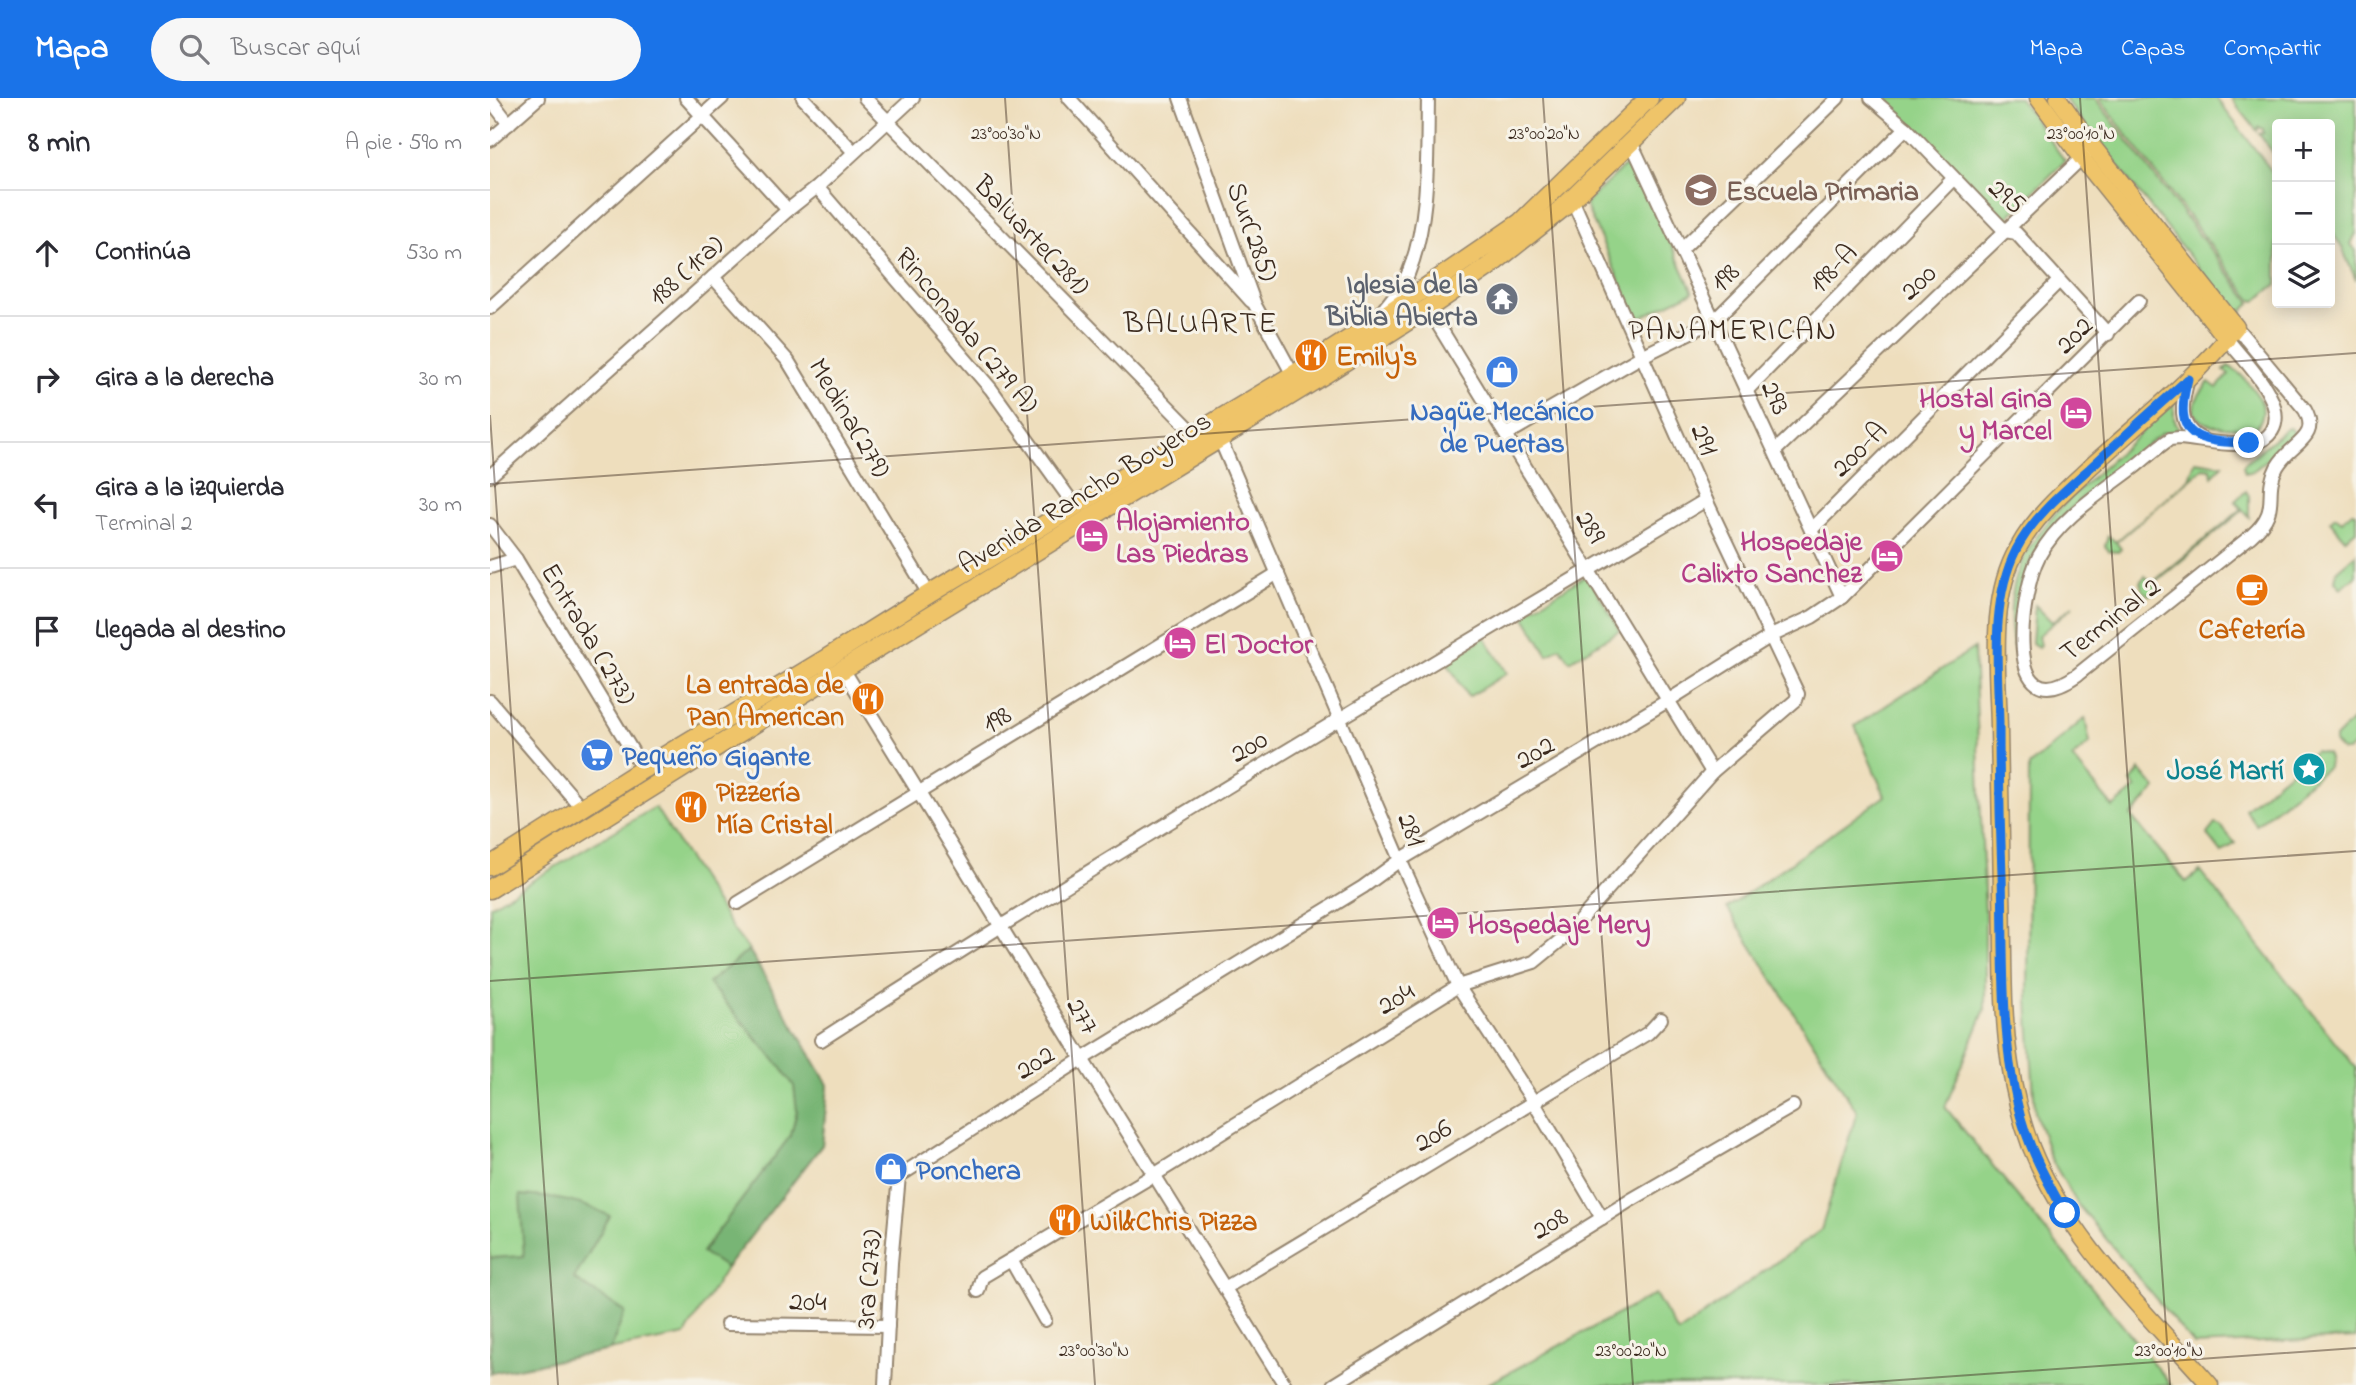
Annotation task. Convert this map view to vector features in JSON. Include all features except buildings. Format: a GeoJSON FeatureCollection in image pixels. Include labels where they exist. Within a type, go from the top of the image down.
{"type":"FeatureCollection","features":[{"type":"Feature","properties":{"kind":"highway","name":"Avenida Rancho Boyeros"},"geometry":{"type":"LineString","coordinates":[[490,866],[643,769],[1371,325],[1520,223],[1649,98]]}},
{"type":"Feature","properties":{"kind":"highway","name":"Avenida Rancho Boyeros"},"geometry":{"type":"LineString","coordinates":[[490,889],[1428,308],[1533,233],[1676,98]]}},
{"type":"Feature","properties":{"kind":"main road"},"geometry":{"type":"LineString","coordinates":[[2038,98],[2087,153],[2232,333],[2188,379],[2055,499],[2031,526],[2016,550],[2006,575],[2000,603],[1998,641],[2000,824],[2009,1062],[2017,1105],[2032,1147],[2059,1202],[2085,1243],[2210,1385]]}},
{"type":"Feature","properties":{"kind":"main road"},"geometry":{"type":"LineString","coordinates":[[2058,98],[2087,153]]}},
{"type":"Feature","properties":{"kind":"street"},"geometry":{"type":"LineString","coordinates":[[490,140],[538,98]]}},
{"type":"Feature","properties":{"kind":"street"},"geometry":{"type":"LineString","coordinates":[[686,98],[788,210]]}},
{"type":"Feature","properties":{"kind":"street"},"geometry":{"type":"LineString","coordinates":[[490,308],[722,98]]}},
{"type":"Feature","properties":{"kind":"street"},"geometry":{"type":"LineString","coordinates":[[803,98],[854,152]]}},
{"type":"Feature","properties":{"kind":"street","name":"Baluarte(281)"},"geometry":{"type":"LineString","coordinates":[[865,98],[1195,434]]}},
{"type":"Feature","properties":{"kind":"street","name":"188 (1ra)"},"geometry":{"type":"LineString","coordinates":[[490,476],[817,187],[913,98]]}},
{"type":"Feature","properties":{"kind":"street"},"geometry":{"type":"LineString","coordinates":[[1069,98],[1255,305]]}},
{"type":"Feature","properties":{"kind":"street","name":"Sur(285)"},"geometry":{"type":"LineString","coordinates":[[1180,98],[1255,305],[1293,375]]}},
{"type":"Feature","properties":{"kind":"street"},"geometry":{"type":"LineString","coordinates":[[1371,325],[1407,277],[1414,256],[1423,215],[1427,171],[1428,98]]}},
{"type":"Feature","properties":{"kind":"street"},"geometry":{"type":"LineString","coordinates":[[1682,249],[1838,98]]}},
{"type":"Feature","properties":{"kind":"street","name":"295"},"geometry":{"type":"LineString","coordinates":[[1871,98],[1906,128],[2005,231],[2016,233],[2108,334]]}},
{"type":"Feature","properties":{"kind":"street"},"geometry":{"type":"LineString","coordinates":[[490,99],[509,124]]}},
{"type":"Feature","properties":{"kind":"street","name":"198"},"geometry":{"type":"LineString","coordinates":[[1507,435],[1642,356],[1715,320],[1906,128]]}},
{"type":"Feature","properties":{"kind":"street","name":"293"},"geometry":{"type":"LineString","coordinates":[[1631,142],[1842,597]]}},
{"type":"Feature","properties":{"kind":"street","name":"200"},"geometry":{"type":"LineString","coordinates":[[1775,451],[2087,153]]}},
{"type":"Feature","properties":{"kind":"street","name":"198-A"},"geometry":{"type":"LineString","coordinates":[[1747,390],[1953,179]]}},
{"type":"Feature","properties":{"kind":"street","name":"Rinconada (279 A)"},"geometry":{"type":"LineString","coordinates":[[817,187],[990,389],[1075,506]]}},
{"type":"Feature","properties":{"kind":"street","name":"291"},"geometry":{"type":"LineString","coordinates":[[1572,198],[1706,500],[1798,694],[1797,697]]}},
{"type":"Feature","properties":{"kind":"street","name":"Medina(279)"},"geometry":{"type":"LineString","coordinates":[[713,277],[788,361],[929,594]]}},
{"type":"Feature","properties":{"kind":"street","name":"200-A"},"geometry":{"type":"LineString","coordinates":[[1811,530],[2059,281]]}},
{"type":"Feature","properties":{"kind":"street","name":"202"},"geometry":{"type":"LineString","coordinates":[[899,1176],[1082,1059],[1363,887],[1400,860],[1771,636],[1812,617],[1842,597],[2139,301]]}},
{"type":"Feature","properties":{"kind":"street","name":"289"},"geometry":{"type":"LineString","coordinates":[[1428,308],[1712,772]]}},
{"type":"Feature","properties":{"kind":"street","name":"Terminal 2"},"geometry":{"type":"LineString","coordinates":[[2232,333],[2305,410],[2311,421],[2310,430],[2287,453],[2277,468],[2268,518],[2251,537],[2077,675],[2053,686],[2037,683],[2028,673],[2024,660],[2023,629],[2029,580],[2047,543],[2059,529],[2165,442],[2174,438],[2254,443],[2267,437],[2276,423],[2272,397],[2232,333]]}},
{"type":"Feature","properties":{"kind":"street"},"geometry":{"type":"LineString","coordinates":[[2188,379],[2183,402],[2184,420],[2194,434],[2206,440]]}},
{"type":"Feature","properties":{"kind":"street","name":"281"},"geometry":{"type":"LineString","coordinates":[[1220,439],[1400,860],[1458,986],[1533,1101],[1602,1218]]}},
{"type":"Feature","properties":{"kind":"street","name":"200"},"geometry":{"type":"LineString","coordinates":[[821,1040],[1000,925],[1339,718],[1706,500]]}},
{"type":"Feature","properties":{"kind":"street","name":"Entrada (273)"},"geometry":{"type":"LineString","coordinates":[[490,525],[516,559],[643,769]]}},
{"type":"Feature","properties":{"kind":"street"},"geometry":{"type":"LineString","coordinates":[[490,567],[516,559]]}},
{"type":"Feature","properties":{"kind":"street","name":"198"},"geometry":{"type":"LineString","coordinates":[[738,903],[1279,573]]}},
{"type":"Feature","properties":{"kind":"street","name":"277"},"geometry":{"type":"LineString","coordinates":[[843,670],[1285,1385]]}},
{"type":"Feature","properties":{"kind":"street","name":"204"},"geometry":{"type":"LineString","coordinates":[[978,1291],[982,1277],[1154,1175],[1458,986],[1534,962],[1567,935],[1712,772],[1797,697]]}},
{"type":"Feature","properties":{"kind":"street"},"geometry":{"type":"LineString","coordinates":[[490,701],[582,807]]}},
{"type":"Feature","properties":{"kind":"street","name":"206"},"geometry":{"type":"LineString","coordinates":[[1225,1288],[1648,1033],[1661,1019]]}},
{"type":"Feature","properties":{"kind":"street","name":"208"},"geometry":{"type":"LineString","coordinates":[[1333,1385],[1602,1218],[1793,1106]]}},
{"type":"Feature","properties":{"kind":"street","name":"3ra (273)"},"geometry":{"type":"LineString","coordinates":[[885,1385],[899,1176]]}},
{"type":"Feature","properties":{"kind":"street"},"geometry":{"type":"LineString","coordinates":[[1011,1260],[1045,1320]]}},
{"type":"Feature","properties":{"kind":"street","name":"204"},"geometry":{"type":"LineString","coordinates":[[727,1324],[888,1326]]}},
{"type":"Feature","properties":{"kind":"green space"},"geometry":{"type":"Polygon","coordinates":[[[1884,98],[2019,98],[2065,161],[2005,220],[1884,98]]]}},
{"type":"Feature","properties":{"kind":"green space"},"geometry":{"type":"Polygon","coordinates":[[[2064,98],[2095,98],[2251,303],[2240,313],[2235,314],[2064,98]]]}},
{"type":"Feature","properties":{"kind":"green space"},"geometry":{"type":"Polygon","coordinates":[[[2099,98],[2216,98],[2272,171],[2272,288],[2256,301],[2252,300],[2099,98]]]}},
{"type":"Feature","properties":{"kind":"green space"},"geometry":{"type":"Polygon","coordinates":[[[2231,98],[2356,98],[2356,233],[2351,244],[2356,251],[2356,280],[2335,237],[2335,119],[2272,119],[2272,151],[2259,134],[2264,133],[2263,129],[2259,127],[2257,131],[2231,98]]]}},
{"type":"Feature","properties":{"kind":"green space"},"geometry":{"type":"Polygon","coordinates":[[[1632,159],[1693,292],[1637,319],[1585,204],[1632,159]]]}},
{"type":"Feature","properties":{"kind":"green space"},"geometry":{"type":"Polygon","coordinates":[[[2228,366],[2245,379],[2261,401],[2262,417],[2252,428],[2212,425],[2197,418],[2194,413],[2202,391],[2209,382],[2217,388],[2229,374],[2224,371],[2228,366]]]}},
{"type":"Feature","properties":{"kind":"green space"},"geometry":{"type":"Polygon","coordinates":[[[2174,402],[2174,419],[2179,431],[2162,433],[2080,500],[2060,519],[2030,561],[2019,601],[2016,658],[2011,627],[2012,600],[2017,575],[2027,553],[2040,532],[2076,492],[2174,402]]]}},
{"type":"Feature","properties":{"kind":"green space"},"geometry":{"type":"Polygon","coordinates":[[[2290,428],[2294,432],[2293,439],[2253,471],[2245,473],[2243,466],[2246,462],[2290,428]]]}},
{"type":"Feature","properties":{"kind":"green space"},"geometry":{"type":"Polygon","coordinates":[[[2195,461],[2223,465],[2212,476],[2211,469],[2203,468],[2116,542],[2189,479],[2195,461]]]}},
{"type":"Feature","properties":{"kind":"green space"},"geometry":{"type":"Polygon","coordinates":[[[2246,491],[2249,496],[2249,517],[2243,510],[2153,584],[2158,591],[2150,595],[2143,591],[2140,582],[2145,576],[2152,583],[2242,509],[2235,501],[2246,491]]]}},
{"type":"Feature","properties":{"kind":"green space"},"geometry":{"type":"Polygon","coordinates":[[[2352,512],[2356,513],[2356,530],[2345,539],[2330,521],[2335,516],[2342,521],[2352,512]]]}},
{"type":"Feature","properties":{"kind":"green space"},"geometry":{"type":"Polygon","coordinates":[[[2108,536],[2121,549],[2118,552],[2109,551],[2105,546],[2108,536]]]}},
{"type":"Feature","properties":{"kind":"green space"},"geometry":{"type":"Polygon","coordinates":[[[2356,554],[2356,575],[2341,588],[2335,581],[2337,570],[2356,554]]]}},
{"type":"Feature","properties":{"kind":"green space"},"geometry":{"type":"Polygon","coordinates":[[[1587,575],[1620,630],[1570,661],[1560,647],[1548,655],[1523,614],[1587,575]]]}},
{"type":"Feature","properties":{"kind":"green space"},"geometry":{"type":"Polygon","coordinates":[[[2035,605],[2052,622],[2073,606],[2038,636],[2038,647],[2032,643],[2035,605]]]}},
{"type":"Feature","properties":{"kind":"green space"},"geometry":{"type":"Polygon","coordinates":[[[1485,637],[1507,673],[1468,697],[1447,662],[1485,637]]]}},
{"type":"Feature","properties":{"kind":"green space"},"geometry":{"type":"Polygon","coordinates":[[[1974,648],[1985,915],[1985,1009],[1945,1107],[2171,1385],[1486,1385],[1655,1294],[1678,1333],[1821,1230],[1857,1112],[1727,908],[1885,796],[1855,726],[1974,648]]]}},
{"type":"Feature","properties":{"kind":"green space"},"geometry":{"type":"Polygon","coordinates":[[[2356,717],[2356,744],[2347,751],[2342,751],[2335,744],[2335,738],[2356,717]]]}},
{"type":"Feature","properties":{"kind":"green space"},"geometry":{"type":"Polygon","coordinates":[[[2085,718],[2090,743],[2072,758],[2113,807],[2136,788],[2131,782],[2140,770],[2156,789],[2131,816],[2186,882],[2200,871],[2356,1068],[2356,1338],[2194,1345],[2078,1205],[2050,1157],[2035,1112],[2028,1001],[2029,766],[2085,718]]]}},
{"type":"Feature","properties":{"kind":"green space"},"geometry":{"type":"Polygon","coordinates":[[[2315,751],[2327,754],[2328,767],[2256,825],[2245,809],[2315,751]]]}},
{"type":"Feature","properties":{"kind":"green space"},"geometry":{"type":"Polygon","coordinates":[[[655,807],[749,950],[828,1085],[822,1145],[726,1268],[685,1335],[490,1373],[490,906],[655,807]]]}},
{"type":"Feature","properties":{"kind":"green space"},"geometry":{"type":"Polygon","coordinates":[[[2215,824],[2221,826],[2235,843],[2222,853],[2207,834],[2215,824]]]}},
{"type":"Feature","properties":{"kind":"green space"},"geometry":{"type":"Polygon","coordinates":[[[749,950],[828,1085],[822,1145],[726,1268],[702,1252],[791,1135],[797,1111],[794,1086],[781,1067],[708,983],[749,950]]]}},
{"type":"Feature","properties":{"kind":"green space"},"geometry":{"type":"Polygon","coordinates":[[[520,1195],[566,1201],[610,1216],[574,1279],[625,1312],[610,1350],[491,1373],[490,1258],[524,1256],[520,1195]]]}},
{"type":"Feature","properties":{"kind":"place","name":"Escuela Primaria"},"geometry":{"type":"Point","coordinates":[1701,190]}},
{"type":"Feature","properties":{"kind":"place","name":"Iglesia de la Biblia Abierta"},"geometry":{"type":"Point","coordinates":[1502,299]}},
{"type":"Feature","properties":{"kind":"place","name":"Emily's"},"geometry":{"type":"Point","coordinates":[1311,355]}},
{"type":"Feature","properties":{"kind":"place","name":"Nagüe Mecánico de Puertas"},"geometry":{"type":"Point","coordinates":[1502,372]}},
{"type":"Feature","properties":{"kind":"place","name":"Hostal Gina y Marcel"},"geometry":{"type":"Point","coordinates":[2076,413]}},
{"type":"Feature","properties":{"kind":"place","name":"Alojamiento Las Piedras"},"geometry":{"type":"Point","coordinates":[1092,536]}},
{"type":"Feature","properties":{"kind":"place","name":"Hospedaje Calixto Sanchez"},"geometry":{"type":"Point","coordinates":[1887,556]}},
{"type":"Feature","properties":{"kind":"place","name":"Cafetería"},"geometry":{"type":"Point","coordinates":[2252,590]}},
{"type":"Feature","properties":{"kind":"place","name":"El Doctor"},"geometry":{"type":"Point","coordinates":[1180,643]}},
{"type":"Feature","properties":{"kind":"place","name":"La entrada de Pan American"},"geometry":{"type":"Point","coordinates":[868,699]}},
{"type":"Feature","properties":{"kind":"place","name":"Pequeño Gigante"},"geometry":{"type":"Point","coordinates":[597,755]}},
{"type":"Feature","properties":{"kind":"place","name":"José Martí"},"geometry":{"type":"Point","coordinates":[2309,769]}},
{"type":"Feature","properties":{"kind":"place","name":"Pizzería Mía Cristal"},"geometry":{"type":"Point","coordinates":[691,807]}},
{"type":"Feature","properties":{"kind":"place","name":"Hospedaje Mery"},"geometry":{"type":"Point","coordinates":[1443,923]}},
{"type":"Feature","properties":{"kind":"place","name":"Ponchera"},"geometry":{"type":"Point","coordinates":[891,1169]}},
{"type":"Feature","properties":{"kind":"place","name":"Wil&Chris Pizza"},"geometry":{"type":"Point","coordinates":[1065,1220]}},
{"type":"Feature","properties":{"kind":"district","name":"BALUARTE"},"geometry":{"type":"Point","coordinates":[1201,322]}},
{"type":"Feature","properties":{"kind":"district","name":"PANAMERICAN"},"geometry":{"type":"Point","coordinates":[1733,329]}},
{"type":"Feature","properties":{"kind":"route"},"geometry":{"type":"LineString","coordinates":[[2065,1213],[2032,1147],[2017,1105],[2009,1062],[2000,824],[1998,641],[2000,603],[2006,575],[2016,550],[2031,526],[2055,499],[2188,379],[2183,412],[2191,432],[2206,440],[2249,443]]}}]}
